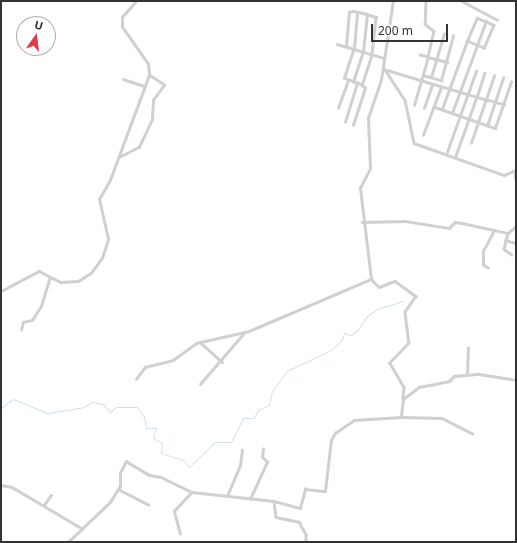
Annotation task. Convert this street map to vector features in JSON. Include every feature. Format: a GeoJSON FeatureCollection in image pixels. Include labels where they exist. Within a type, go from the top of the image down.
{"type":"FeatureCollection","features":[{"type":"Feature","properties":{"kind":"street"},"geometry":{"type":"LineString","coordinates":[[1,291],[35,272],[61,282],[78,281],[91,273],[102,258],[108,240],[99,200],[149,75],[148,64],[122,27],[122,17],[136,1]]}},
{"type":"Feature","properties":{"kind":"street"},"geometry":{"type":"LineString","coordinates":[[393,1],[384,58],[384,67],[368,118],[371,153],[370,168],[360,188],[362,222],[371,279],[379,287],[395,281],[416,296],[405,312],[409,343],[390,363],[404,387],[401,417]]}},
{"type":"Feature","properties":{"kind":"street"},"geometry":{"type":"LineString","coordinates":[[414,105],[434,31],[425,24],[426,1]]}},
{"type":"Feature","properties":{"kind":"street"},"geometry":{"type":"LineString","coordinates":[[462,1],[497,20]]}},
{"type":"Feature","properties":{"kind":"street"},"geometry":{"type":"LineString","coordinates":[[346,46],[348,12],[357,12],[376,17],[372,54],[362,85]]}},
{"type":"Feature","properties":{"kind":"street"},"geometry":{"type":"LineString","coordinates":[[353,125],[365,88],[358,83],[348,81],[344,78],[354,48],[357,12]]}},
{"type":"Feature","properties":{"kind":"street"},"geometry":{"type":"LineString","coordinates":[[353,82],[363,52],[367,14]]}},
{"type":"Feature","properties":{"kind":"street"},"geometry":{"type":"LineString","coordinates":[[442,109],[467,40],[477,17],[494,27],[484,48],[467,40]]}},
{"type":"Feature","properties":{"kind":"street"},"geometry":{"type":"LineString","coordinates":[[452,113],[476,44],[486,21]]}},
{"type":"Feature","properties":{"kind":"street"},"geometry":{"type":"LineString","coordinates":[[431,77],[438,59],[444,34]]}},
{"type":"Feature","properties":{"kind":"street"},"geometry":{"type":"LineString","coordinates":[[423,75],[441,80],[453,36]]}},
{"type":"Feature","properties":{"kind":"street"},"geometry":{"type":"LineString","coordinates":[[337,44],[384,58]]}},
{"type":"Feature","properties":{"kind":"street"},"geometry":{"type":"LineString","coordinates":[[420,55],[447,62]]}},
{"type":"Feature","properties":{"kind":"street"},"geometry":{"type":"LineString","coordinates":[[384,67],[421,82],[504,104]]}},
{"type":"Feature","properties":{"kind":"street"},"geometry":{"type":"LineString","coordinates":[[384,67],[405,100],[414,144],[447,152],[504,175],[516,171],[516,180]]}},
{"type":"Feature","properties":{"kind":"street"},"geometry":{"type":"LineString","coordinates":[[447,152],[476,71]]}},
{"type":"Feature","properties":{"kind":"street"},"geometry":{"type":"LineString","coordinates":[[456,156],[485,73]]}},
{"type":"Feature","properties":{"kind":"street"},"geometry":{"type":"LineString","coordinates":[[117,158],[139,146],[152,119],[153,100],[164,84],[149,75]]}},
{"type":"Feature","properties":{"kind":"street"},"geometry":{"type":"LineString","coordinates":[[471,143],[494,76]]}},
{"type":"Feature","properties":{"kind":"street"},"geometry":{"type":"LineString","coordinates":[[487,126],[503,78]]}},
{"type":"Feature","properties":{"kind":"street"},"geometry":{"type":"LineString","coordinates":[[123,79],[145,86]]}},
{"type":"Feature","properties":{"kind":"street"},"geometry":{"type":"LineString","coordinates":[[338,108],[348,81]]}},
{"type":"Feature","properties":{"kind":"street"},"geometry":{"type":"LineString","coordinates":[[435,107],[487,126],[496,127],[511,82]]}},
{"type":"Feature","properties":{"kind":"street"},"geometry":{"type":"LineString","coordinates":[[345,122],[358,83]]}},
{"type":"Feature","properties":{"kind":"street"},"geometry":{"type":"LineString","coordinates":[[424,108],[432,85]]}},
{"type":"Feature","properties":{"kind":"street"},"geometry":{"type":"LineString","coordinates":[[423,135],[435,107],[441,87]]}},
{"type":"Feature","properties":{"kind":"street"},"geometry":{"type":"LineString","coordinates":[[510,254],[505,251],[505,240],[508,233],[516,226],[516,190]]}},
{"type":"Feature","properties":{"kind":"street"},"geometry":{"type":"LineString","coordinates":[[362,222],[405,221],[449,228],[458,222],[493,232],[508,233]]}},
{"type":"Feature","properties":{"kind":"street"},"geometry":{"type":"LineString","coordinates":[[488,268],[482,261],[493,232]]}},
{"type":"Feature","properties":{"kind":"street"},"geometry":{"type":"LineString","coordinates":[[505,240],[516,243]]}},
{"type":"Feature","properties":{"kind":"street"},"geometry":{"type":"LineString","coordinates":[[21,330],[23,322],[32,320],[41,306],[50,277]]}},
{"type":"Feature","properties":{"kind":"street"},"geometry":{"type":"LineString","coordinates":[[136,379],[145,367],[174,360],[200,342],[245,332],[371,279]]}},
{"type":"Feature","properties":{"kind":"street"},"geometry":{"type":"LineString","coordinates":[[200,384],[222,362],[245,332]]}},
{"type":"Feature","properties":{"kind":"street"},"geometry":{"type":"LineString","coordinates":[[200,342],[222,362]]}},
{"type":"Feature","properties":{"kind":"street"},"geometry":{"type":"LineString","coordinates":[[467,375],[468,348]]}},
{"type":"Feature","properties":{"kind":"street"},"geometry":{"type":"LineString","coordinates":[[403,399],[424,384],[467,375],[516,380]]}},
{"type":"Feature","properties":{"kind":"street"},"geometry":{"type":"LineString","coordinates":[[68,542],[72,535],[83,529],[118,489],[120,473],[127,461],[149,476],[161,477],[192,492],[274,501],[300,508],[305,489],[325,491],[331,440],[337,431],[357,419],[401,417],[442,418],[472,433]]}},
{"type":"Feature","properties":{"kind":"street"},"geometry":{"type":"LineString","coordinates":[[250,499],[267,462],[262,456],[263,449]]}},
{"type":"Feature","properties":{"kind":"street"},"geometry":{"type":"LineString","coordinates":[[227,496],[240,466],[242,450]]}},
{"type":"Feature","properties":{"kind":"street"},"geometry":{"type":"LineString","coordinates":[[1,485],[12,487],[83,529]]}},
{"type":"Feature","properties":{"kind":"street"},"geometry":{"type":"LineString","coordinates":[[118,489],[148,504]]}},
{"type":"Feature","properties":{"kind":"street"},"geometry":{"type":"LineString","coordinates":[[180,534],[174,512],[192,492]]}},
{"type":"Feature","properties":{"kind":"street"},"geometry":{"type":"LineString","coordinates":[[44,505],[51,494]]}},
{"type":"Feature","properties":{"kind":"street"},"geometry":{"type":"LineString","coordinates":[[274,501],[276,517],[299,522],[306,534],[306,542]]}},
{"type":"Feature","properties":{"kind":"waterway"},"geometry":{"type":"LineString","coordinates":[[1,408],[13,399],[48,413],[84,407],[92,402],[103,404],[110,412],[116,407],[137,407],[144,417],[146,428],[156,428],[153,438],[162,443],[161,453],[183,460],[189,467],[215,442],[231,442],[243,418],[254,418],[258,410],[269,405],[272,391],[287,371],[331,350],[342,340],[344,333],[351,335],[357,331],[366,317],[377,309],[404,301]]}}]}
